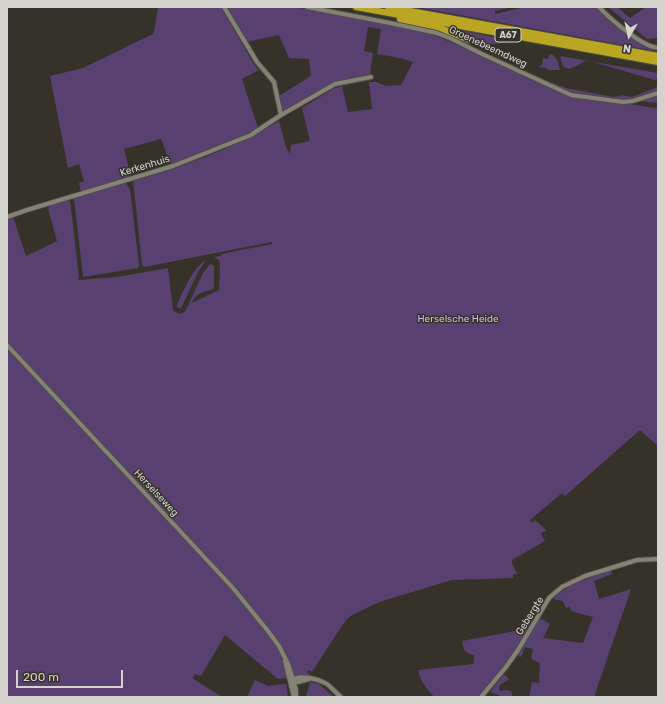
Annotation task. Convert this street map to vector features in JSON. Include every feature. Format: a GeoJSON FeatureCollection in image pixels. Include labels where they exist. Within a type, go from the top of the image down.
{"type":"FeatureCollection","features":[{"type":"Feature","properties":{"kind":"highway","name":"A67"},"geometry":{"type":"LineString","coordinates":[[357,7],[386,16],[438,27],[469,40]]}},
{"type":"Feature","properties":{"kind":"highway","name":"A67"},"geometry":{"type":"LineString","coordinates":[[357,7],[658,62]]}},
{"type":"Feature","properties":{"kind":"highway","name":"A67"},"geometry":{"type":"LineString","coordinates":[[388,7],[658,56]]}},
{"type":"Feature","properties":{"kind":"street"},"geometry":{"type":"LineString","coordinates":[[224,7],[257,62],[274,82],[281,115]]}},
{"type":"Feature","properties":{"kind":"street","name":"Groenebeemdweg"},"geometry":{"type":"LineString","coordinates":[[307,7],[398,24],[444,36],[571,95],[623,102],[658,93]]}},
{"type":"Feature","properties":{"kind":"street"},"geometry":{"type":"LineString","coordinates":[[600,7],[636,38],[647,45],[658,48]]}},
{"type":"Feature","properties":{"kind":"street","name":"Kerkenhuis"},"geometry":{"type":"LineString","coordinates":[[7,217],[173,166],[251,135],[281,115],[335,84],[371,77]]}},
{"type":"Feature","properties":{"kind":"street","name":"Herselseweg"},"geometry":{"type":"LineString","coordinates":[[7,345],[232,588],[268,631],[279,646],[288,664],[293,681],[295,697]]}},
{"type":"Feature","properties":{"kind":"street","name":"Gebergte"},"geometry":{"type":"LineString","coordinates":[[481,697],[510,662],[549,598],[562,587],[585,576],[637,560],[658,559]]}},
{"type":"Feature","properties":{"kind":"street"},"geometry":{"type":"LineString","coordinates":[[293,681],[304,677],[321,681],[328,685],[341,697]]}},
{"type":"Feature","properties":{"kind":"green space"},"geometry":{"type":"Polygon","coordinates":[[[158,7],[221,7],[255,66],[259,70],[242,79],[258,128],[214,149],[171,165],[161,139],[124,149],[131,177],[81,192],[79,183],[84,181],[79,164],[68,168],[50,76],[83,68],[153,34],[158,7]]]}},
{"type":"Feature","properties":{"kind":"green space","name":"Herselsche Heide"},"geometry":{"type":"Polygon","coordinates":[[[225,7],[295,7],[427,32],[568,95],[655,108],[658,107],[658,446],[640,430],[565,496],[562,493],[530,520],[532,523],[535,520],[546,530],[541,534],[545,541],[512,560],[517,574],[513,574],[513,578],[452,580],[379,602],[347,619],[312,672],[308,670],[307,673],[311,675],[278,679],[225,635],[201,676],[195,674],[192,678],[222,697],[7,697],[7,219],[13,217],[26,256],[57,241],[48,206],[70,200],[78,280],[117,277],[168,268],[173,310],[180,314],[183,313],[186,310],[202,275],[210,264],[214,266],[214,287],[213,289],[197,295],[192,303],[219,290],[219,260],[214,257],[221,256],[221,254],[272,244],[272,242],[144,267],[142,264],[133,181],[208,156],[244,140],[279,121],[286,147],[290,154],[291,145],[310,141],[302,108],[333,89],[342,86],[348,112],[372,109],[369,82],[376,82],[386,86],[401,85],[413,62],[377,54],[381,29],[368,27],[364,51],[373,53],[370,77],[342,82],[282,114],[279,96],[311,76],[309,59],[289,58],[279,35],[246,42],[225,7]]]}},
{"type":"Feature","properties":{"kind":"green space"},"geometry":{"type":"Polygon","coordinates":[[[416,7],[511,7],[495,11],[495,14],[525,7],[600,7],[646,46],[655,51],[416,7]]]}},
{"type":"Feature","properties":{"kind":"green space"},"geometry":{"type":"Polygon","coordinates":[[[608,7],[617,7],[630,18],[646,7],[658,7],[658,38],[647,39],[608,7]]]}},
{"type":"Feature","properties":{"kind":"green space"},"geometry":{"type":"Polygon","coordinates":[[[441,26],[516,42],[488,44],[477,42],[441,26]]]}},
{"type":"Feature","properties":{"kind":"green space"},"geometry":{"type":"Polygon","coordinates":[[[479,46],[496,51],[511,61],[497,56],[479,46]]]}},
{"type":"Feature","properties":{"kind":"green space"},"geometry":{"type":"Polygon","coordinates":[[[551,54],[556,59],[560,70],[547,70],[547,68],[539,67],[542,66],[543,58],[548,59],[549,55],[551,54]]]}},
{"type":"Feature","properties":{"kind":"green space"},"geometry":{"type":"Polygon","coordinates":[[[560,56],[585,60],[572,68],[566,68],[563,66],[560,56]]]}},
{"type":"Feature","properties":{"kind":"green space"},"geometry":{"type":"Polygon","coordinates":[[[590,61],[658,73],[658,79],[655,80],[590,61]]]}},
{"type":"Feature","properties":{"kind":"green space"},"geometry":{"type":"Polygon","coordinates":[[[535,74],[539,78],[566,88],[613,97],[620,95],[632,97],[658,86],[658,90],[635,98],[623,100],[572,94],[534,77],[535,74]]]}},
{"type":"Feature","properties":{"kind":"green space"},"geometry":{"type":"Polygon","coordinates":[[[658,94],[658,103],[638,101],[658,94]]]}},
{"type":"Feature","properties":{"kind":"green space"},"geometry":{"type":"Polygon","coordinates":[[[126,183],[130,189],[139,265],[138,268],[83,277],[74,198],[126,183]]]}},
{"type":"Feature","properties":{"kind":"green space"},"geometry":{"type":"Polygon","coordinates":[[[206,260],[198,272],[181,308],[177,307],[189,280],[201,263],[206,260]]]}},
{"type":"Feature","properties":{"kind":"green space"},"geometry":{"type":"Polygon","coordinates":[[[611,570],[612,574],[594,581],[599,599],[631,589],[594,697],[529,697],[532,682],[539,683],[540,663],[531,659],[533,649],[525,647],[521,657],[517,655],[540,618],[550,624],[543,638],[583,643],[593,617],[571,611],[570,607],[566,608],[563,601],[553,599],[559,593],[573,585],[611,570]]]}},
{"type":"Feature","properties":{"kind":"green space"},"geometry":{"type":"Polygon","coordinates":[[[535,619],[504,668],[479,697],[434,697],[426,688],[418,670],[473,664],[474,655],[465,651],[462,641],[521,630],[522,624],[535,619]]]}},
{"type":"Feature","properties":{"kind":"green space"},"geometry":{"type":"Polygon","coordinates":[[[504,674],[509,679],[500,685],[499,689],[500,691],[511,691],[512,697],[504,697],[490,692],[504,674]]]}},
{"type":"Feature","properties":{"kind":"green space"},"geometry":{"type":"Polygon","coordinates":[[[255,680],[268,686],[286,684],[288,697],[247,697],[255,680]]]}},
{"type":"Feature","properties":{"kind":"green space"},"geometry":{"type":"Polygon","coordinates":[[[310,682],[319,684],[334,697],[306,697],[310,682]]]}}]}
